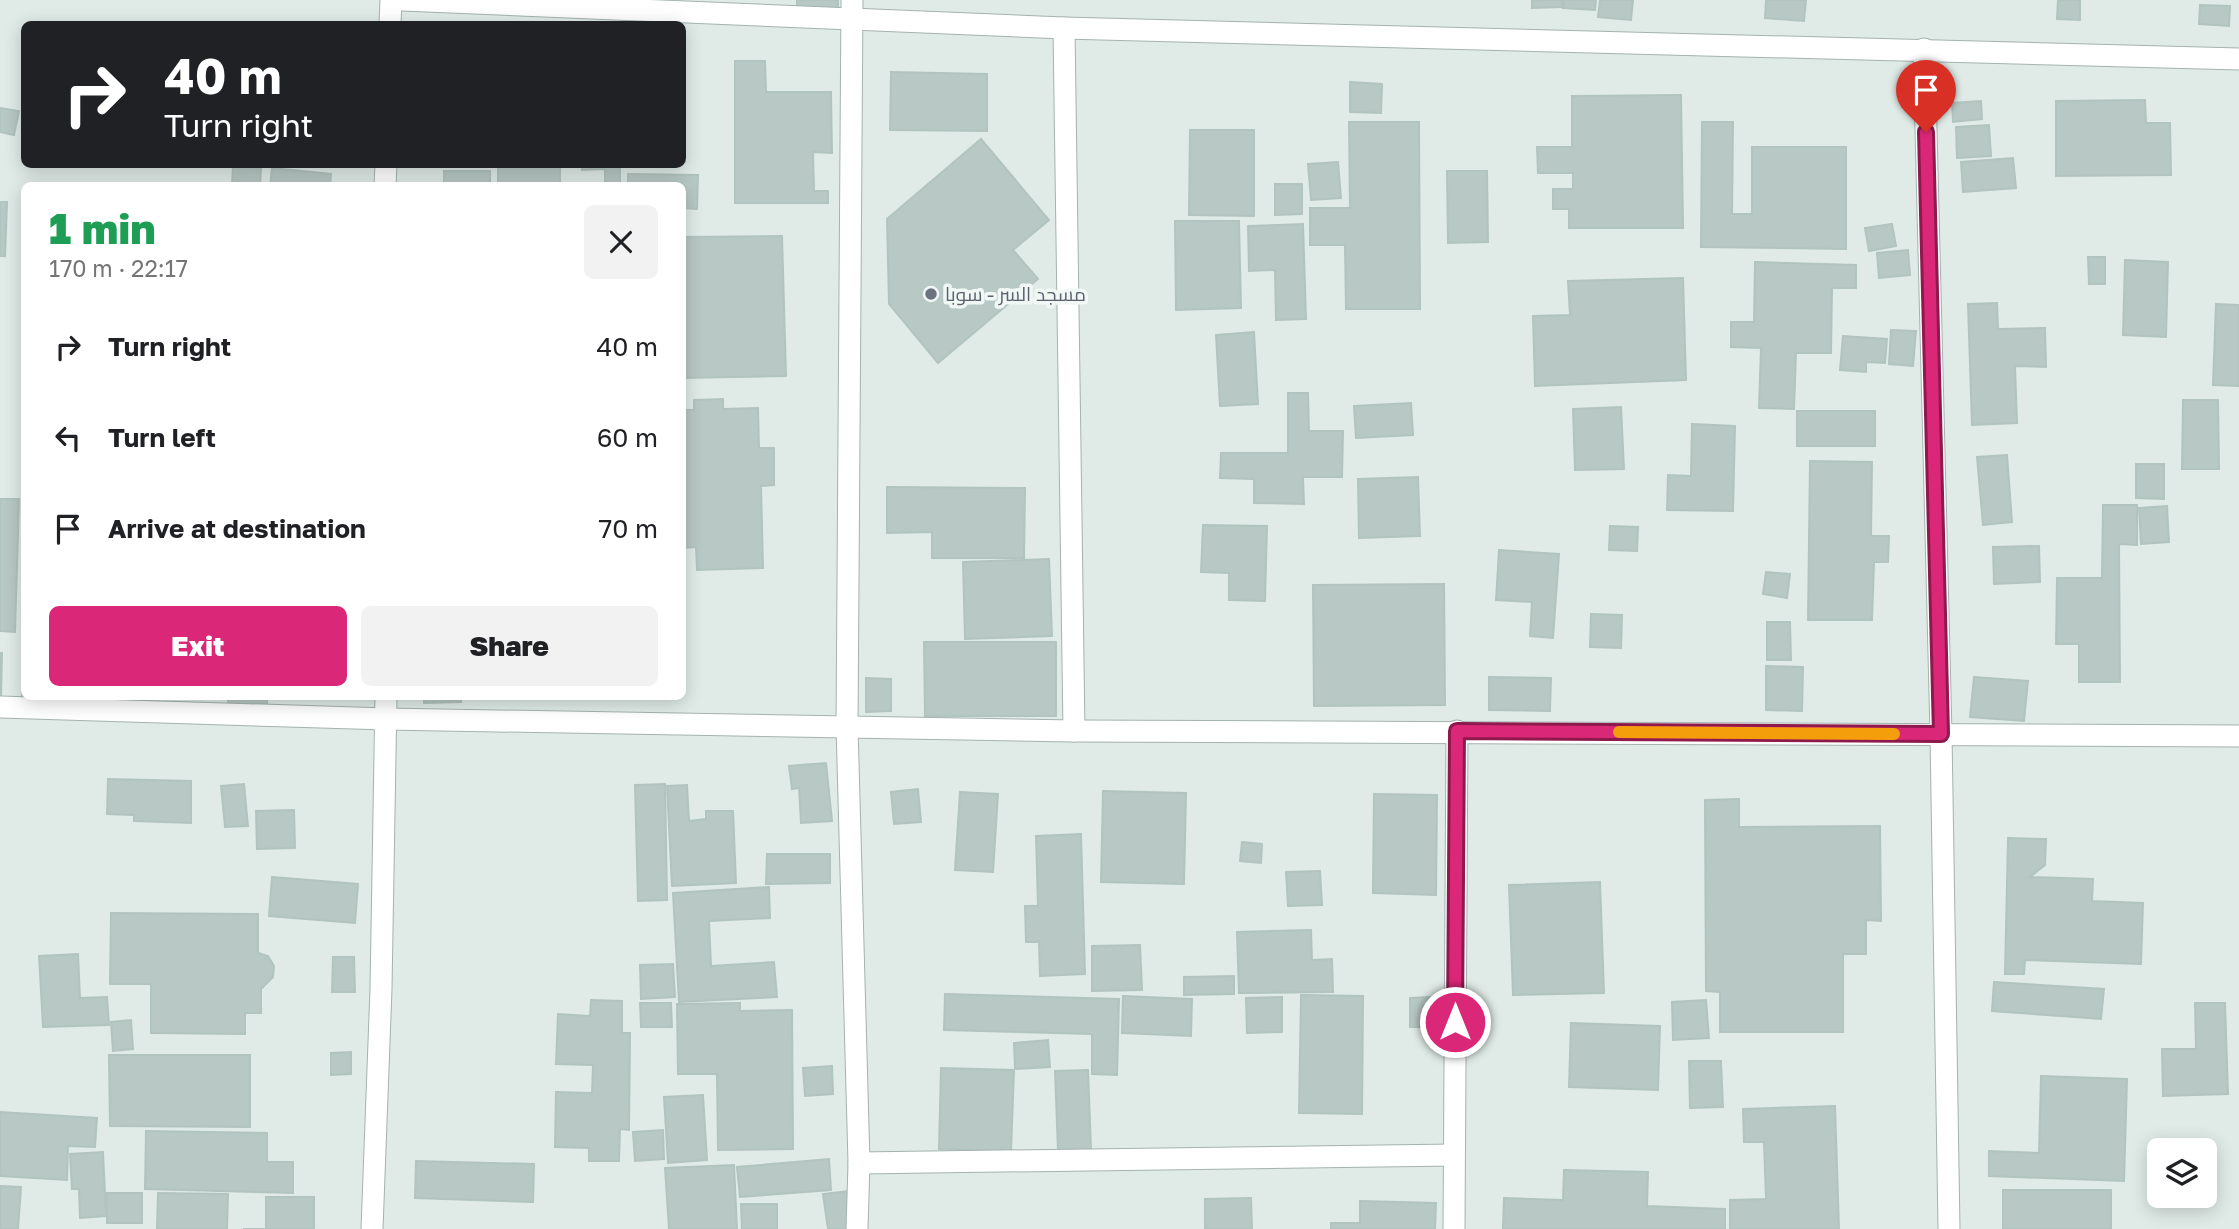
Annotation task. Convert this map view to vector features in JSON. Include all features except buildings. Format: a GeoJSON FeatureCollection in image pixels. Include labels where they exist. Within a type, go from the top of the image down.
{"type":"FeatureCollection","features":[{"type":"Feature","properties":{"kind":"street"},"geometry":{"type":"LineString","coordinates":[[390,21],[391,0]]}},
{"type":"Feature","properties":{"kind":"street"},"geometry":{"type":"LineString","coordinates":[[402,0],[851,10],[1064,28],[2239,59]]}},
{"type":"Feature","properties":{"kind":"street"},"geometry":{"type":"LineString","coordinates":[[851,10],[847,726],[859,1163],[857,1229]]}},
{"type":"Feature","properties":{"kind":"street"},"geometry":{"type":"LineString","coordinates":[[1064,28],[1074,731]]}},
{"type":"Feature","properties":{"kind":"street"},"geometry":{"type":"LineString","coordinates":[[1924,49],[1941,734],[1949,1229]]}},
{"type":"Feature","properties":{"kind":"street"},"geometry":{"type":"LineString","coordinates":[[372,1229],[381,989],[386,700]]}},
{"type":"Feature","properties":{"kind":"street"},"geometry":{"type":"LineString","coordinates":[[0,707],[387,719],[1074,731],[2239,736]]}},
{"type":"Feature","properties":{"kind":"street"},"geometry":{"type":"LineString","coordinates":[[1454,1229],[1457,731]]}},
{"type":"Feature","properties":{"kind":"street"},"geometry":{"type":"LineString","coordinates":[[859,1163],[1454,1154]]}},
{"type":"Feature","properties":{"kind":"slow traffic"},"geometry":{"type":"LineString","coordinates":[[1619,732],[1894,734]]}},
{"type":"Feature","properties":{"kind":"place","name":"مسجد السر - سوبا"},"geometry":{"type":"Point","coordinates":[931,294]}},
{"type":"Feature","properties":{"kind":"route"},"geometry":{"type":"LineString","coordinates":[[1455,1022],[1457,731],[1941,734],[1926,132]]}}]}
